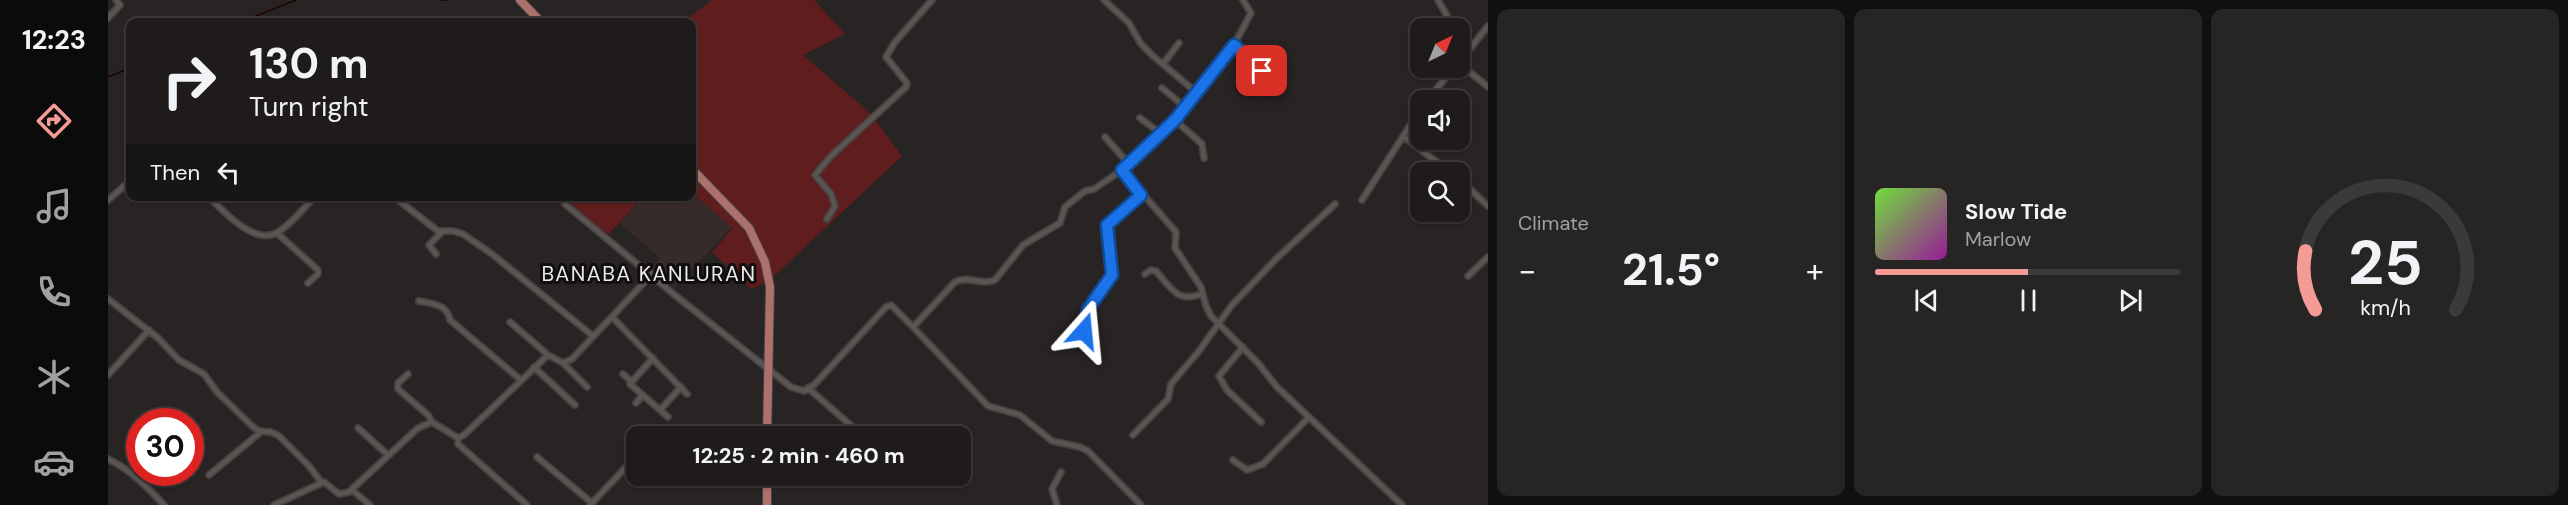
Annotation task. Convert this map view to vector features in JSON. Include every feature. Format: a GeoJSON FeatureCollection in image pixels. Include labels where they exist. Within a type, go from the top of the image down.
{"type":"FeatureCollection","features":[{"type":"Feature","properties":{"kind":"main road"},"geometry":{"type":"LineString","coordinates":[[520,0],[537,18]]}},
{"type":"Feature","properties":{"kind":"main road"},"geometry":{"type":"LineString","coordinates":[[696,173],[749,228],[763,254],[770,287],[767,426]]}},
{"type":"Feature","properties":{"kind":"main road"},"geometry":{"type":"LineString","coordinates":[[767,486],[767,505]]}},
{"type":"Feature","properties":{"kind":"street"},"geometry":{"type":"LineString","coordinates":[[116,0],[120,5]]}},
{"type":"Feature","properties":{"kind":"street"},"geometry":{"type":"LineString","coordinates":[[108,18],[126,0]]}},
{"type":"Feature","properties":{"kind":"street"},"geometry":{"type":"LineString","coordinates":[[827,219],[835,206],[834,200],[815,175],[831,156],[906,87],[907,83],[886,57],[895,42],[932,0]]}},
{"type":"Feature","properties":{"kind":"street"},"geometry":{"type":"LineString","coordinates":[[1104,0],[1129,23],[1142,44],[1196,92]]}},
{"type":"Feature","properties":{"kind":"street"},"geometry":{"type":"LineString","coordinates":[[913,327],[955,282],[961,279],[991,282],[995,280],[1023,245],[1060,223],[1065,207],[1085,191],[1094,189],[1122,170],[1175,120],[1234,45],[1251,14],[1243,0]]}},
{"type":"Feature","properties":{"kind":"street"},"geometry":{"type":"LineString","coordinates":[[1438,0],[1448,18]]}},
{"type":"Feature","properties":{"kind":"street"},"geometry":{"type":"LineString","coordinates":[[1470,50],[1488,26]]}},
{"type":"Feature","properties":{"kind":"street"},"geometry":{"type":"LineString","coordinates":[[1163,64],[1179,43]]}},
{"type":"Feature","properties":{"kind":"street"},"geometry":{"type":"LineString","coordinates":[[1234,45],[1276,84]]}},
{"type":"Feature","properties":{"kind":"street"},"geometry":{"type":"LineString","coordinates":[[1470,71],[1488,87]]}},
{"type":"Feature","properties":{"kind":"street"},"geometry":{"type":"LineString","coordinates":[[1435,90],[1446,78]]}},
{"type":"Feature","properties":{"kind":"street"},"geometry":{"type":"LineString","coordinates":[[1162,88],[1185,107]]}},
{"type":"Feature","properties":{"kind":"street"},"geometry":{"type":"LineString","coordinates":[[1140,118],[1160,133]]}},
{"type":"Feature","properties":{"kind":"street"},"geometry":{"type":"LineString","coordinates":[[1175,120],[1202,144],[1204,158]]}},
{"type":"Feature","properties":{"kind":"street"},"geometry":{"type":"LineString","coordinates":[[1362,200],[1410,127]]}},
{"type":"Feature","properties":{"kind":"street"},"geometry":{"type":"LineString","coordinates":[[1105,136],[1129,164]]}},
{"type":"Feature","properties":{"kind":"street"},"geometry":{"type":"LineString","coordinates":[[1404,137],[1437,162]]}},
{"type":"Feature","properties":{"kind":"street"},"geometry":{"type":"LineString","coordinates":[[1122,170],[1141,195],[1176,232],[1175,248],[1201,287],[1211,316],[1243,347],[1277,387],[1402,505]]}},
{"type":"Feature","properties":{"kind":"street"},"geometry":{"type":"LineString","coordinates":[[108,200],[126,184]]}},
{"type":"Feature","properties":{"kind":"street"},"geometry":{"type":"LineString","coordinates":[[1470,189],[1488,206]]}},
{"type":"Feature","properties":{"kind":"street"},"geometry":{"type":"LineString","coordinates":[[1084,331],[1088,309],[1112,275],[1107,225],[1141,195]]}},
{"type":"Feature","properties":{"kind":"street"},"geometry":{"type":"LineString","coordinates":[[214,201],[243,227],[264,236],[277,233],[310,201]]}},
{"type":"Feature","properties":{"kind":"street"},"geometry":{"type":"LineString","coordinates":[[399,201],[438,231],[463,234],[492,254],[593,336]]}},
{"type":"Feature","properties":{"kind":"street"},"geometry":{"type":"LineString","coordinates":[[565,201],[565,204],[794,388],[804,391],[808,388],[886,307],[891,305],[988,405],[1020,415],[1052,441],[1088,451],[1141,505]]}},
{"type":"Feature","properties":{"kind":"street"},"geometry":{"type":"LineString","coordinates":[[1133,435],[1168,399],[1171,384],[1220,324],[1232,305],[1267,268],[1335,204]]}},
{"type":"Feature","properties":{"kind":"street"},"geometry":{"type":"LineString","coordinates":[[436,254],[429,245],[443,231]]}},
{"type":"Feature","properties":{"kind":"street"},"geometry":{"type":"LineString","coordinates":[[277,233],[318,270],[318,274],[308,283]]}},
{"type":"Feature","properties":{"kind":"street"},"geometry":{"type":"LineString","coordinates":[[1468,276],[1488,257]]}},
{"type":"Feature","properties":{"kind":"street"},"geometry":{"type":"LineString","coordinates":[[1145,274],[1150,270],[1156,272],[1181,297],[1188,299],[1202,294]]}},
{"type":"Feature","properties":{"kind":"street"},"geometry":{"type":"LineString","coordinates":[[563,363],[572,359],[652,274]]}},
{"type":"Feature","properties":{"kind":"street"},"geometry":{"type":"LineString","coordinates":[[108,299],[149,330],[179,360],[204,374],[217,392],[252,426],[279,436],[309,466],[322,483],[324,482],[339,494],[352,490],[418,428],[432,422]]}},
{"type":"Feature","properties":{"kind":"street"},"geometry":{"type":"LineString","coordinates":[[419,301],[442,306],[449,314],[450,320],[522,380]]}},
{"type":"Feature","properties":{"kind":"street"},"geometry":{"type":"LineString","coordinates":[[612,317],[687,394]]}},
{"type":"Feature","properties":{"kind":"street"},"geometry":{"type":"LineString","coordinates":[[510,322],[548,355],[563,363],[587,387]]}},
{"type":"Feature","properties":{"kind":"street"},"geometry":{"type":"LineString","coordinates":[[108,375],[149,330]]}},
{"type":"Feature","properties":{"kind":"street"},"geometry":{"type":"LineString","coordinates":[[1243,347],[1220,376],[1227,390],[1261,422]]}},
{"type":"Feature","properties":{"kind":"street"},"geometry":{"type":"LineString","coordinates":[[527,505],[458,444],[458,438],[548,355]]}},
{"type":"Feature","properties":{"kind":"street"},"geometry":{"type":"LineString","coordinates":[[631,381],[653,358]]}},
{"type":"Feature","properties":{"kind":"street"},"geometry":{"type":"LineString","coordinates":[[534,367],[575,405]]}},
{"type":"Feature","properties":{"kind":"street"},"geometry":{"type":"LineString","coordinates":[[408,374],[398,383],[398,390],[414,402],[432,422],[458,438]]}},
{"type":"Feature","properties":{"kind":"street"},"geometry":{"type":"LineString","coordinates":[[623,374],[631,381],[630,384],[668,417]]}},
{"type":"Feature","properties":{"kind":"street"},"geometry":{"type":"LineString","coordinates":[[660,410],[681,387]]}},
{"type":"Feature","properties":{"kind":"street"},"geometry":{"type":"LineString","coordinates":[[808,388],[851,426]]}},
{"type":"Feature","properties":{"kind":"street"},"geometry":{"type":"LineString","coordinates":[[636,403],[643,395]]}},
{"type":"Feature","properties":{"kind":"street"},"geometry":{"type":"LineString","coordinates":[[1233,460],[1251,471],[1263,464],[1310,417]]}},
{"type":"Feature","properties":{"kind":"street"},"geometry":{"type":"LineString","coordinates":[[358,428],[388,455]]}},
{"type":"Feature","properties":{"kind":"street"},"geometry":{"type":"LineString","coordinates":[[209,475],[262,431]]}},
{"type":"Feature","properties":{"kind":"street"},"geometry":{"type":"LineString","coordinates":[[537,457],[591,504],[626,467]]}},
{"type":"Feature","properties":{"kind":"street"},"geometry":{"type":"LineString","coordinates":[[108,459],[117,463],[141,482],[164,505]]}},
{"type":"Feature","properties":{"kind":"street"},"geometry":{"type":"LineString","coordinates":[[1057,505],[1052,489],[1061,472]]}},
{"type":"Feature","properties":{"kind":"street"},"geometry":{"type":"LineString","coordinates":[[274,505],[322,483]]}},
{"type":"Feature","properties":{"kind":"street"},"geometry":{"type":"LineString","coordinates":[[352,490],[370,505]]}},
{"type":"Feature","properties":{"kind":"shaded area"},"geometry":{"type":"Polygon","coordinates":[[[712,0],[814,0],[845,34],[803,55],[869,112],[902,156],[770,280],[751,289],[712,252],[733,228],[696,196],[696,18],[688,18],[712,0]]]}},
{"type":"Feature","properties":{"kind":"shaded area"},"geometry":{"type":"Polygon","coordinates":[[[696,196],[732,227],[674,288],[651,268],[660,258],[620,223],[640,201],[696,201],[696,196]]]}},
{"type":"Feature","properties":{"kind":"shaded area"},"geometry":{"type":"Polygon","coordinates":[[[568,201],[639,201],[607,236],[568,201]]]}},
{"type":"Feature","properties":{"kind":"waterway"},"geometry":{"type":"LineString","coordinates":[[251,18],[296,0]]}},
{"type":"Feature","properties":{"kind":"waterway"},"geometry":{"type":"LineString","coordinates":[[441,0],[447,0]]}},
{"type":"Feature","properties":{"kind":"waterway"},"geometry":{"type":"LineString","coordinates":[[108,77],[126,70]]}},
{"type":"Feature","properties":{"kind":"district","name":"BANABA KANLURAN"},"geometry":{"type":"Point","coordinates":[649,274]}},
{"type":"Feature","properties":{"kind":"route"},"geometry":{"type":"LineString","coordinates":[[1084,331],[1088,309],[1112,275],[1107,225],[1141,195],[1122,170],[1175,120],[1234,45],[1262,71]]}}]}
